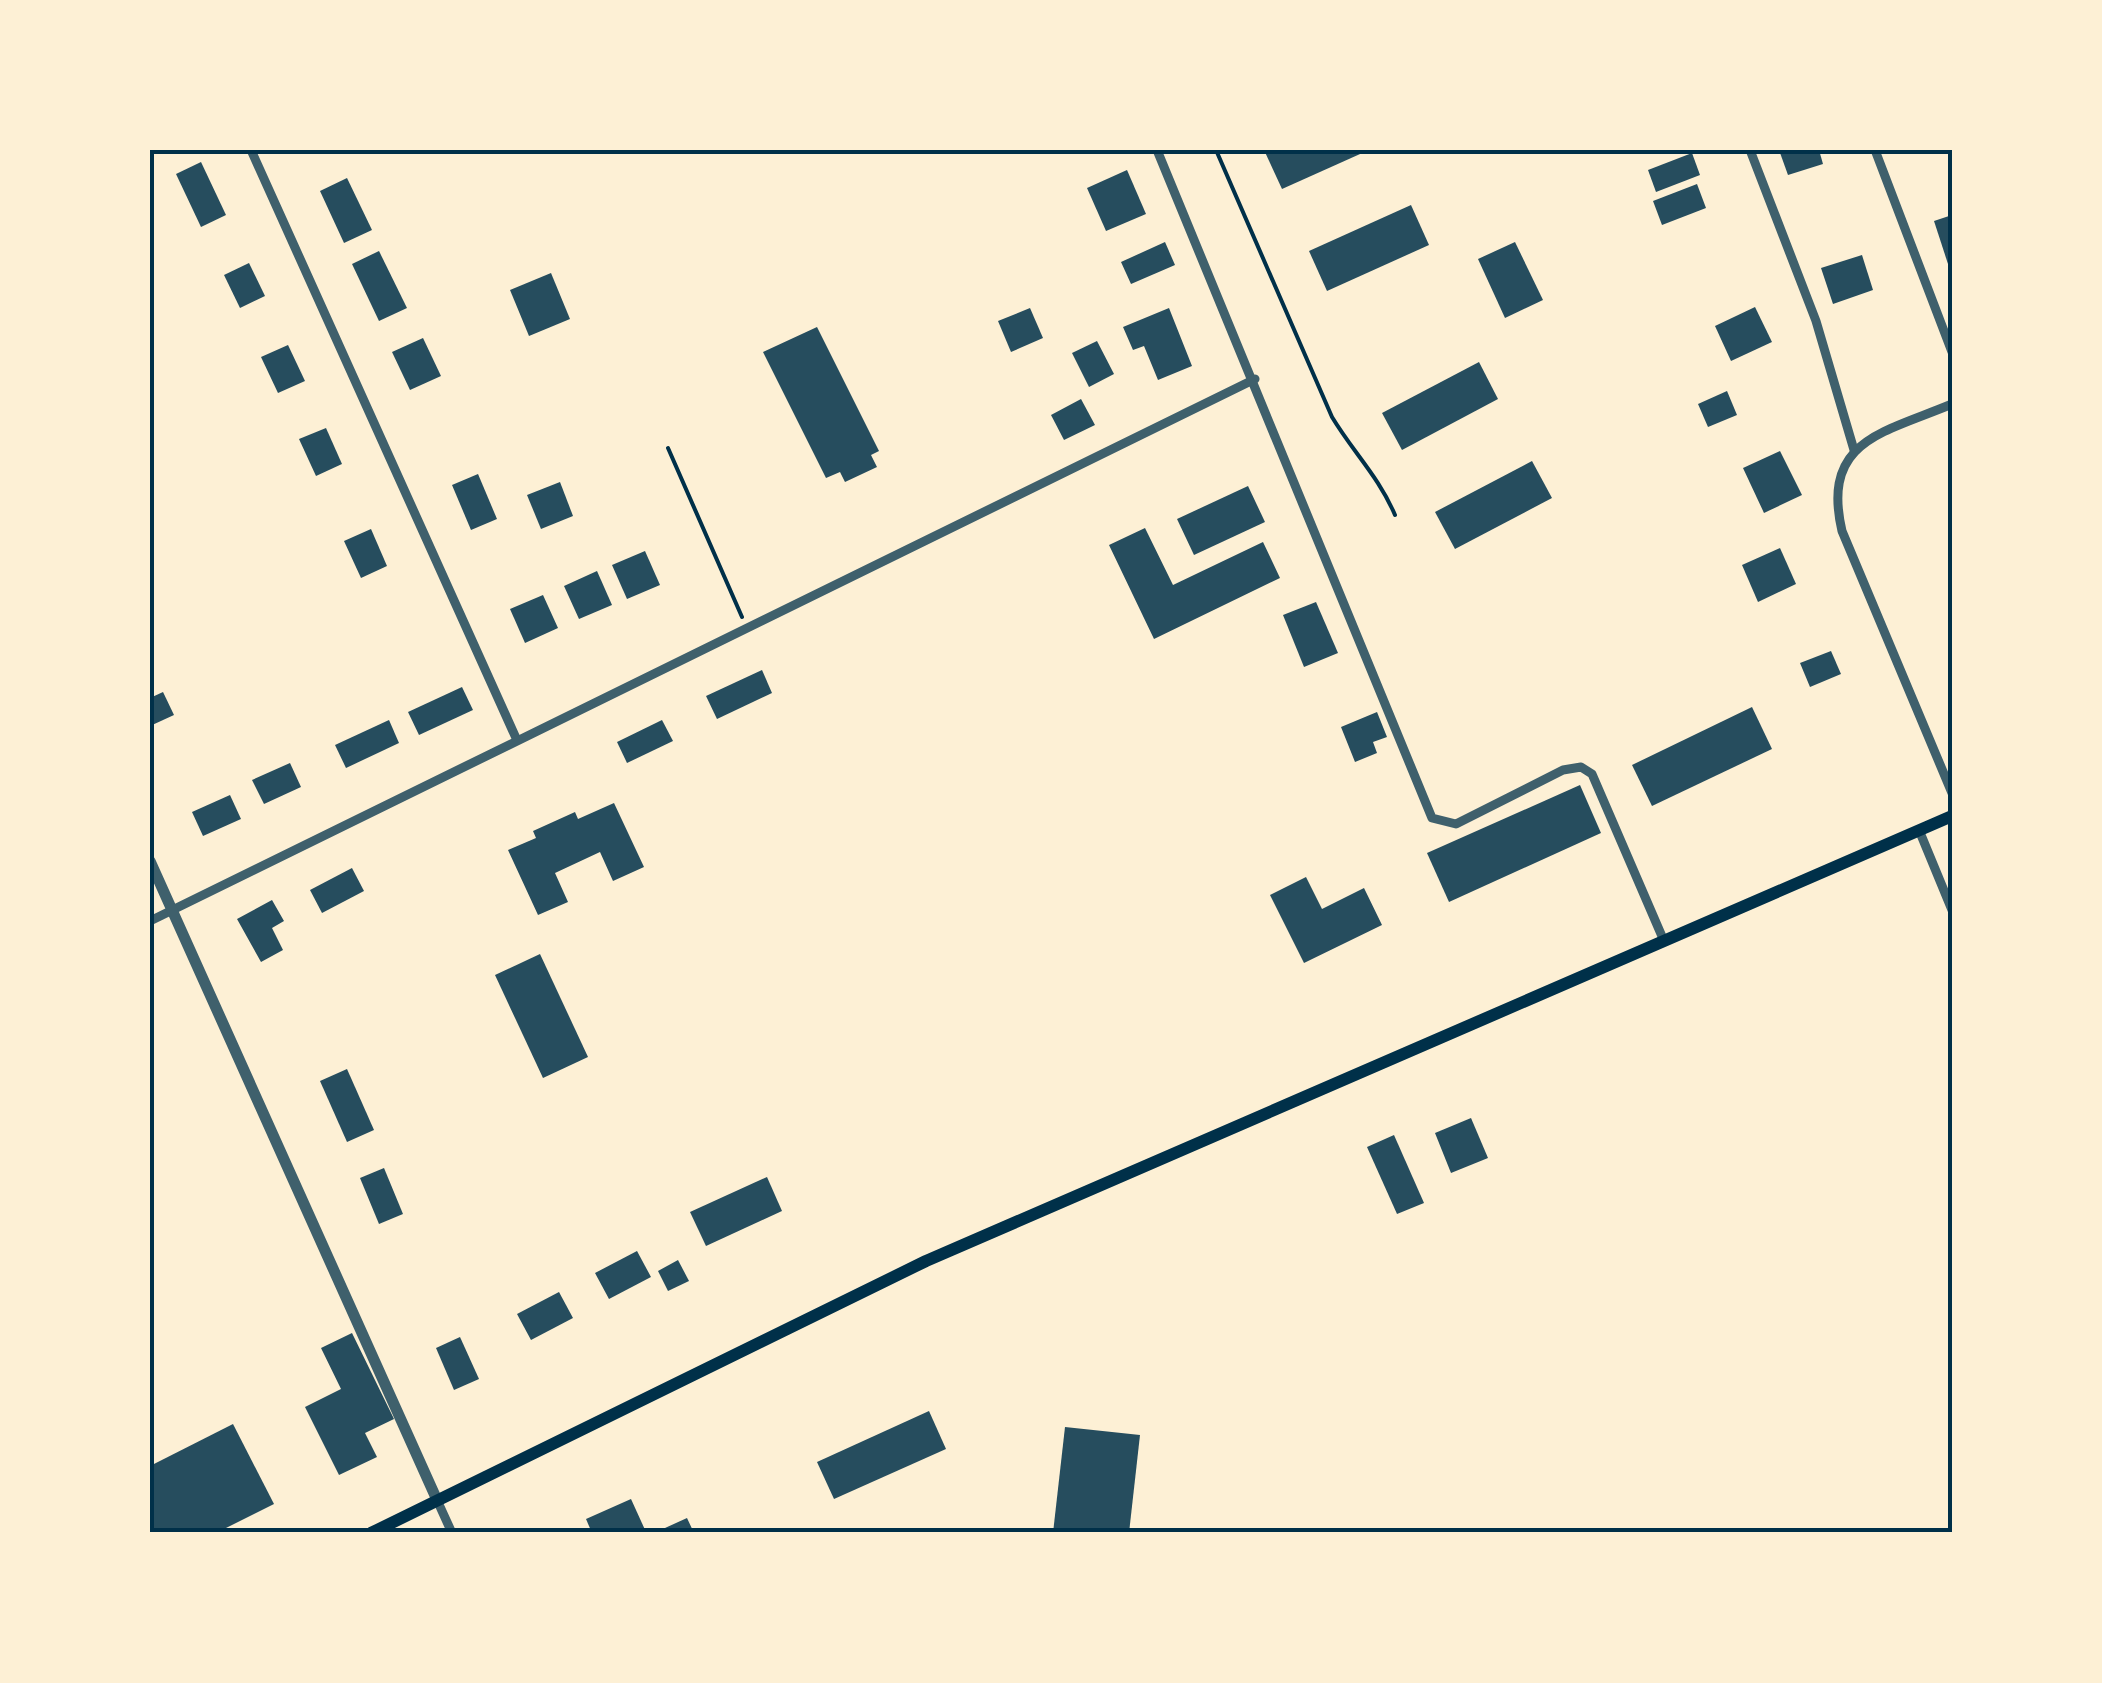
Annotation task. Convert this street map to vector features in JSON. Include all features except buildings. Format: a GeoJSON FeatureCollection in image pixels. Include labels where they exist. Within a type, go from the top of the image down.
{"type":"FeatureCollection","features":[{"type":"Feature","properties":{"kind":"main road"},"geometry":{"type":"LineString","coordinates":[[372,1533],[926,1262],[1952,816]]}},
{"type":"Feature","properties":{"kind":"street"},"geometry":{"type":"LineString","coordinates":[[251,150],[516,738]]}},
{"type":"Feature","properties":{"kind":"street"},"geometry":{"type":"LineString","coordinates":[[1157,150],[1432,818],[1456,824],[1563,770],[1581,766],[1592,774],[1664,941]]}},
{"type":"Feature","properties":{"kind":"street"},"geometry":{"type":"LineString","coordinates":[[1750,150],[1816,321],[1854,450]]}},
{"type":"Feature","properties":{"kind":"street"},"geometry":{"type":"LineString","coordinates":[[1875,150],[1952,352]]}},
{"type":"Feature","properties":{"kind":"street"},"geometry":{"type":"LineString","coordinates":[[150,921],[1254,379]]}},
{"type":"Feature","properties":{"kind":"street"},"geometry":{"type":"LineString","coordinates":[[1952,404],[1854,450],[1835,490],[1842,531],[1952,793]]}},
{"type":"Feature","properties":{"kind":"street"},"geometry":{"type":"LineString","coordinates":[[1919,830],[1952,910]]}},
{"type":"Feature","properties":{"kind":"street"},"geometry":{"type":"LineString","coordinates":[[150,861],[452,1533]]}},
{"type":"Feature","properties":{"kind":"path"},"geometry":{"type":"LineString","coordinates":[[1216,150],[1332,418],[1349,445],[1380,480],[1395,515]]}},
{"type":"Feature","properties":{"kind":"path"},"geometry":{"type":"LineString","coordinates":[[668,448],[746,626]]}}]}
